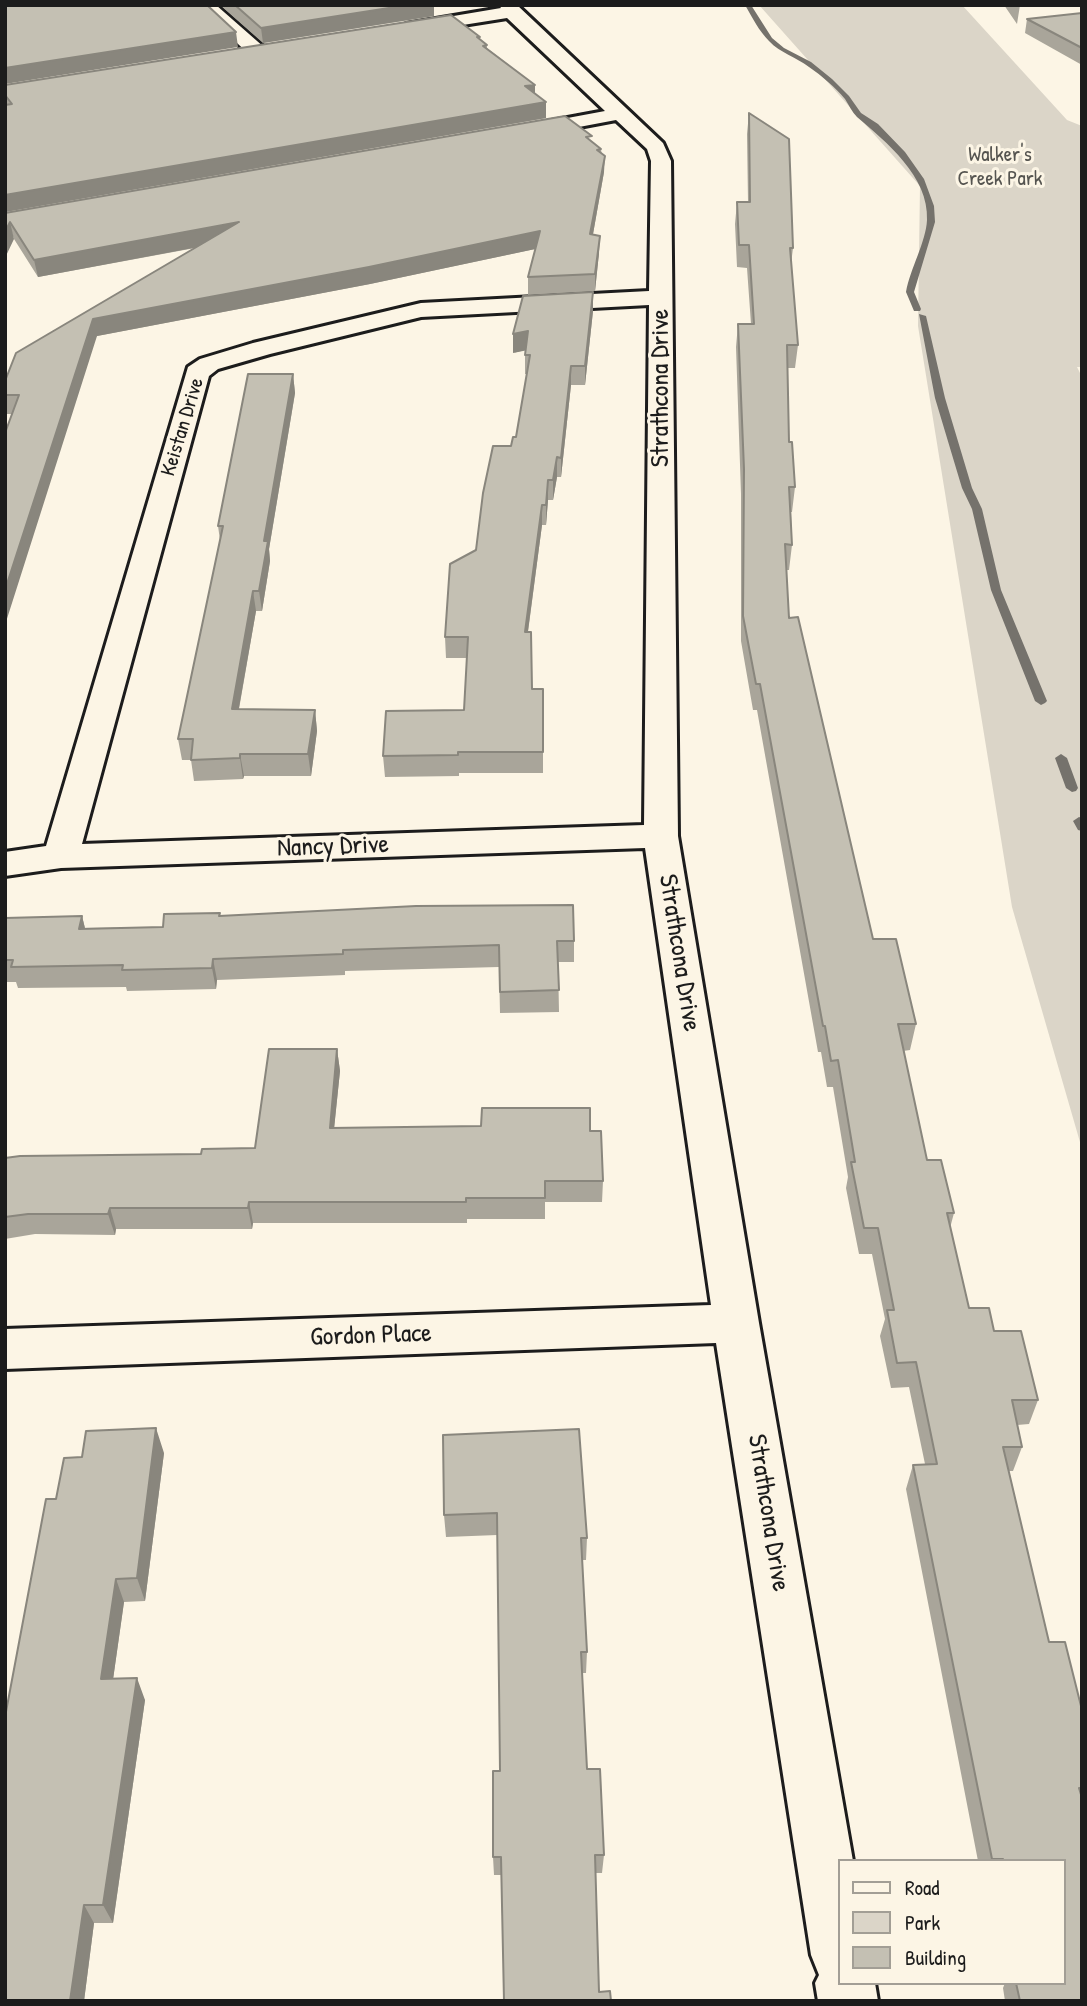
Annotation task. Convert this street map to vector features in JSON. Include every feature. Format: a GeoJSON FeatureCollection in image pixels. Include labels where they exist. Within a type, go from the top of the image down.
{"type":"FeatureCollection","features":[{"type":"Feature","properties":{"kind":"street"},"geometry":{"type":"LineString","coordinates":[[205,5],[264,51],[231,57]]}},
{"type":"Feature","properties":{"kind":"street"},"geometry":{"type":"LineString","coordinates":[[387,32],[509,9]]}},
{"type":"Feature","properties":{"kind":"street","name":"Strathcona Drive"},"geometry":{"type":"LineString","coordinates":[[509,9],[656,147],[661,161],[661,836],[736,1323],[838,1943]]}},
{"type":"Feature","properties":{"kind":"street"},"geometry":{"type":"LineString","coordinates":[[496,136],[619,114]]}},
{"type":"Feature","properties":{"kind":"street","name":"Keistan Drive"},"geometry":{"type":"LineString","coordinates":[[61,856],[197,372],[209,364],[262,348],[421,310],[661,298]]}},
{"type":"Feature","properties":{"kind":"street","name":"Nancy Drive"},"geometry":{"type":"LineString","coordinates":[[5,864],[61,856],[661,836]]}},
{"type":"Feature","properties":{"kind":"street","name":"Gordon Place"},"geometry":{"type":"LineString","coordinates":[[5,1349],[736,1323]]}},
{"type":"Feature","properties":{"kind":"green space","name":"Walker's Creek Park"},"geometry":{"type":"Polygon","coordinates":[[[759,5],[962,5],[1067,120],[1082,126],[1082,367],[1077,367],[1082,377],[1082,1149],[1012,907],[918,326],[920,186],[759,5]]]}},
{"type":"Feature","properties":{"kind":"building"},"geometry":{"type":"Polygon","coordinates":[[[5,5],[207,5],[236,32],[5,68],[5,5]]]}},
{"type":"Feature","properties":{"kind":"building"},"geometry":{"type":"Polygon","coordinates":[[[235,5],[408,5],[261,28],[235,5]]]}},
{"type":"Feature","properties":{"kind":"building"},"geometry":{"type":"Polygon","coordinates":[[[1082,13],[1082,48],[1027,19],[1082,13]]]}},
{"type":"Feature","properties":{"kind":"building"},"geometry":{"type":"Polygon","coordinates":[[[451,15],[480,37],[477,37],[487,45],[483,46],[535,85],[525,86],[546,102],[5,195],[5,105],[12,104],[5,95],[5,85],[451,15]]]}},
{"type":"Feature","properties":{"kind":"building"},"geometry":{"type":"Polygon","coordinates":[[[749,113],[789,139],[793,248],[790,248],[798,345],[787,345],[789,442],[792,442],[795,487],[789,487],[792,545],[785,544],[789,618],[798,617],[873,939],[896,939],[916,1024],[898,1024],[927,1160],[941,1160],[954,1213],[947,1213],[969,1308],[989,1308],[994,1331],[1021,1331],[1038,1400],[1012,1400],[1022,1447],[1003,1447],[1049,1642],[1065,1642],[1082,1710],[1082,1788],[1079,1788],[1082,1798],[1082,2001],[1020,2001],[1016,1985],[1066,1985],[1066,1859],[992,1859],[913,1465],[937,1464],[916,1362],[897,1363],[887,1310],[894,1310],[878,1228],[864,1228],[851,1162],[855,1162],[838,1060],[831,1061],[823,1026],[760,684],[756,684],[743,616],[744,469],[738,324],[754,324],[749,245],[739,245],[737,202],[750,202],[749,113]]]}},
{"type":"Feature","properties":{"kind":"building"},"geometry":{"type":"Polygon","coordinates":[[[565,116],[592,136],[586,137],[601,149],[597,150],[605,156],[590,234],[600,236],[595,274],[528,277],[540,231],[369,267],[93,319],[5,590],[5,433],[19,395],[5,395],[5,381],[16,353],[239,222],[34,260],[10,222],[5,232],[5,213],[565,116]]]}},
{"type":"Feature","properties":{"kind":"building"},"geometry":{"type":"Polygon","coordinates":[[[593,292],[585,366],[571,366],[561,458],[557,457],[553,480],[548,480],[546,505],[542,505],[525,632],[531,632],[532,689],[543,689],[543,752],[458,752],[458,755],[383,756],[386,711],[464,710],[468,637],[445,637],[450,564],[476,550],[483,493],[493,446],[511,446],[513,437],[516,437],[530,355],[525,355],[528,331],[513,334],[523,296],[593,292]]]}},
{"type":"Feature","properties":{"kind":"building"},"geometry":{"type":"Polygon","coordinates":[[[248,374],[293,374],[264,541],[268,541],[259,591],[253,591],[232,709],[315,710],[308,754],[240,754],[240,758],[191,760],[193,739],[178,739],[223,526],[218,526],[248,374]]]}},
{"type":"Feature","properties":{"kind":"building"},"geometry":{"type":"Polygon","coordinates":[[[573,905],[574,941],[557,941],[559,990],[500,992],[499,945],[343,950],[343,954],[213,959],[212,968],[122,970],[123,965],[11,967],[13,960],[5,960],[5,918],[82,916],[79,929],[163,927],[164,914],[220,913],[219,916],[416,906],[573,905]]]}},
{"type":"Feature","properties":{"kind":"building"},"geometry":{"type":"Polygon","coordinates":[[[269,1049],[337,1049],[330,1128],[481,1126],[482,1108],[590,1108],[590,1131],[601,1131],[603,1181],[545,1181],[545,1198],[466,1198],[466,1202],[249,1202],[248,1208],[110,1208],[108,1214],[28,1214],[5,1217],[5,1158],[201,1154],[202,1149],[255,1148],[269,1049]]]}},
{"type":"Feature","properties":{"kind":"building"},"geometry":{"type":"Polygon","coordinates":[[[156,1428],[137,1578],[116,1579],[101,1679],[137,1678],[103,1905],[84,1905],[70,2001],[5,2001],[5,1717],[46,1499],[56,1499],[64,1458],[82,1457],[86,1431],[156,1428]]]}},
{"type":"Feature","properties":{"kind":"building"},"geometry":{"type":"Polygon","coordinates":[[[579,1429],[587,1538],[581,1538],[587,1652],[581,1652],[587,1769],[600,1769],[604,1855],[595,1855],[599,1992],[610,1991],[611,2001],[504,2001],[501,1857],[493,1857],[493,1771],[500,1771],[497,1513],[444,1515],[443,1435],[579,1429]]]}},
{"type":"Feature","properties":{"kind":"waterway"},"geometry":{"type":"LineString","coordinates":[[748,5],[770,39],[782,49],[809,63],[830,80],[847,97],[858,114],[875,126],[902,154],[920,179],[930,206],[931,222],[910,292],[917,309]]}},
{"type":"Feature","properties":{"kind":"waterway"},"geometry":{"type":"LineString","coordinates":[[922,316],[940,398],[967,488],[977,509],[996,590],[1041,701]]}},
{"type":"Feature","properties":{"kind":"waterway"},"geometry":{"type":"LineString","coordinates":[[1061,758],[1072,788]]}},
{"type":"Feature","properties":{"kind":"waterway"},"geometry":{"type":"LineString","coordinates":[[1079,821],[1082,827]]}}]}
